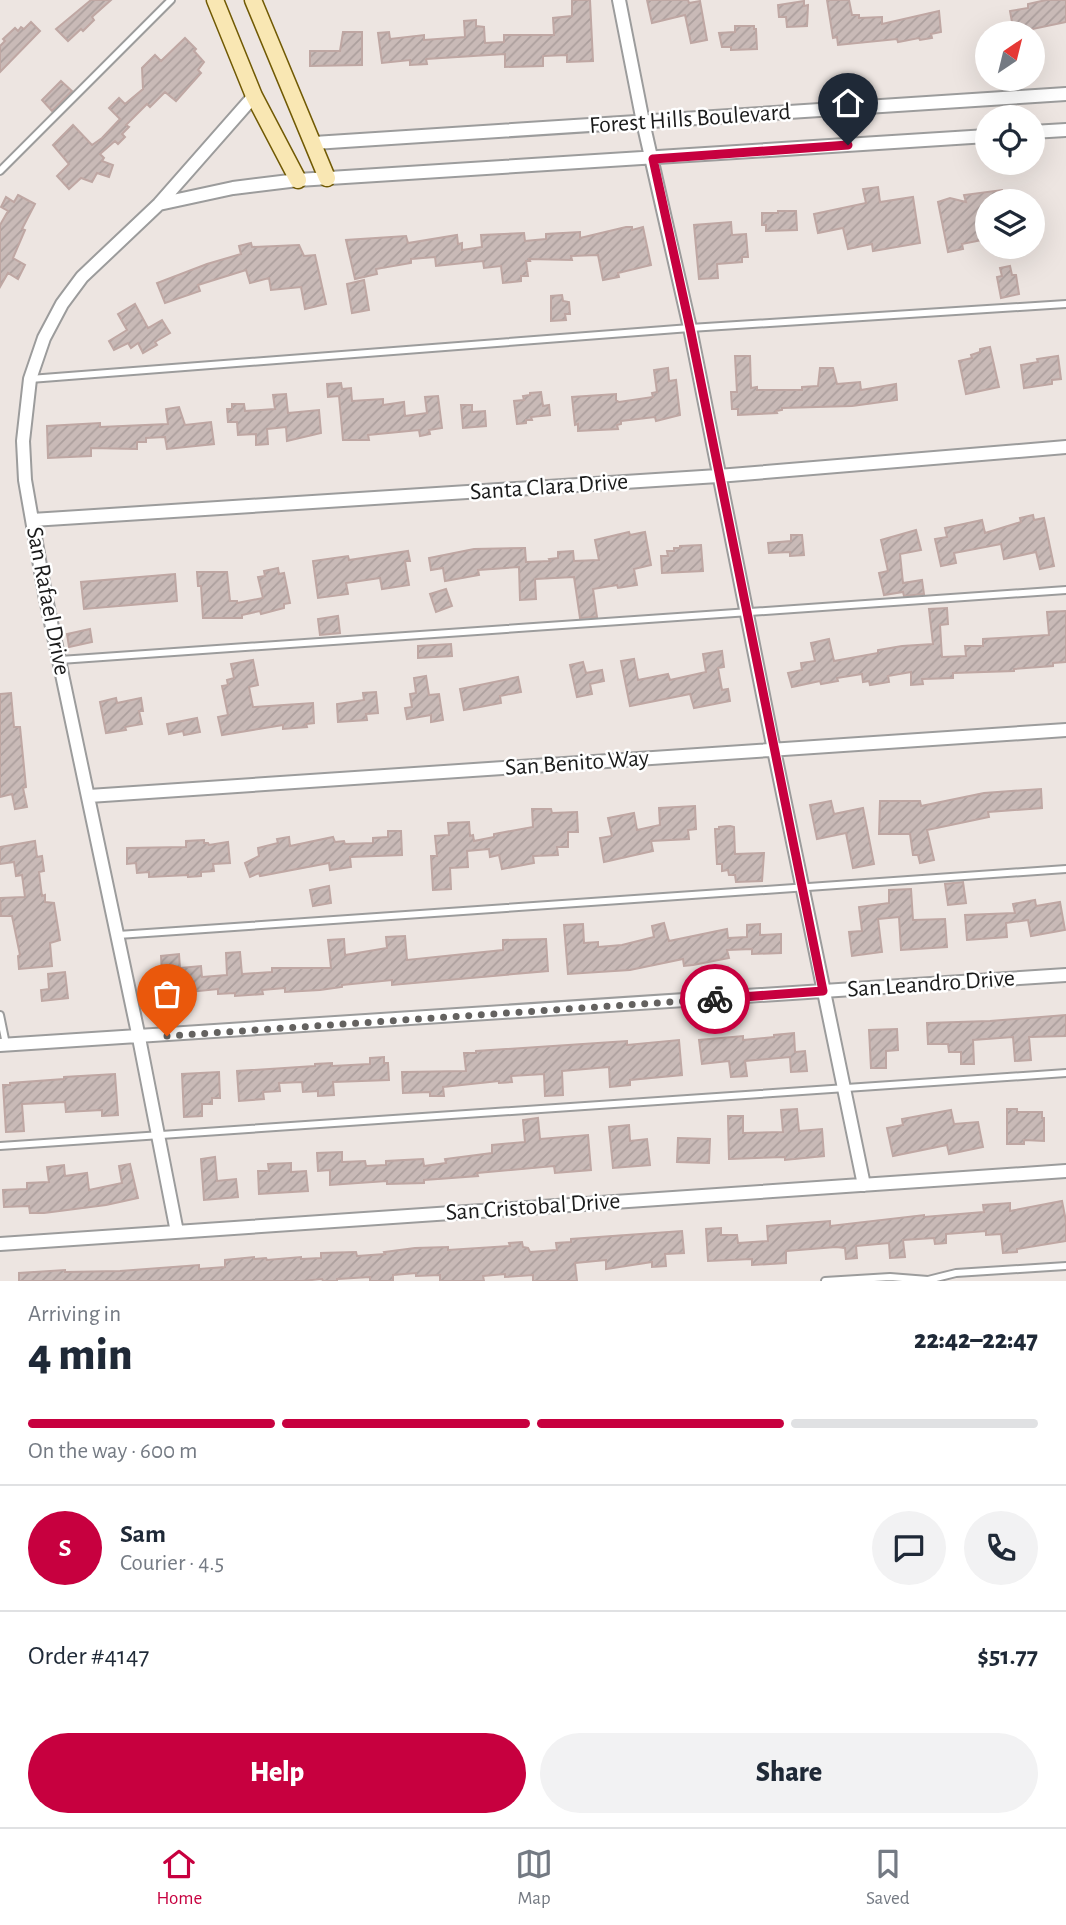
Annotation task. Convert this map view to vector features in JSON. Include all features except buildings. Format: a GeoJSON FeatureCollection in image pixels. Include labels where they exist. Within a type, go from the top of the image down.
{"type":"FeatureCollection","features":[{"type":"Feature","properties":{"kind":"street"},"geometry":{"type":"LineString","coordinates":[[215,0],[254,96],[298,180]]}},
{"type":"Feature","properties":{"kind":"street"},"geometry":{"type":"LineString","coordinates":[[159,204],[233,188],[327,178],[253,0]]}},
{"type":"Feature","properties":{"kind":"street"},"geometry":{"type":"LineString","coordinates":[[619,0],[643,122],[690,328],[864,1185]]}},
{"type":"Feature","properties":{"kind":"street","name":"Forest Hills Boulevard"},"geometry":{"type":"LineString","coordinates":[[314,143],[1066,94]]}},
{"type":"Feature","properties":{"kind":"street","name":"San Rafael Drive"},"geometry":{"type":"LineString","coordinates":[[177,1232],[32,520],[25,480],[23,441],[30,379],[44,338],[62,304],[96,263],[159,204],[254,96]]}},
{"type":"Feature","properties":{"kind":"street"},"geometry":{"type":"LineString","coordinates":[[1045,131],[1066,130]]}},
{"type":"Feature","properties":{"kind":"street","name":"Forest Hills Boulevard"},"geometry":{"type":"LineString","coordinates":[[327,178],[975,137]]}},
{"type":"Feature","properties":{"kind":"street","name":"Santa Clara Drive"},"geometry":{"type":"LineString","coordinates":[[32,520],[719,476],[1066,447]]}},
{"type":"Feature","properties":{"kind":"street","name":"San Benito Way"},"geometry":{"type":"LineString","coordinates":[[89,796],[1066,730]]}},
{"type":"Feature","properties":{"kind":"street","name":"San Leandro Drive"},"geometry":{"type":"LineString","coordinates":[[3,1045],[1066,975]]}},
{"type":"Feature","properties":{"kind":"street","name":"San Cristobal Drive"},"geometry":{"type":"LineString","coordinates":[[0,1244],[1066,1171]]}},
{"type":"Feature","properties":{"kind":"lane"},"geometry":{"type":"LineString","coordinates":[[0,172],[170,0]]}},
{"type":"Feature","properties":{"kind":"lane"},"geometry":{"type":"LineString","coordinates":[[30,379],[690,328],[1066,304]]}},
{"type":"Feature","properties":{"kind":"lane"},"geometry":{"type":"LineString","coordinates":[[60,660],[1066,590]]}},
{"type":"Feature","properties":{"kind":"lane"},"geometry":{"type":"LineString","coordinates":[[118,935],[1066,869]]}},
{"type":"Feature","properties":{"kind":"lane"},"geometry":{"type":"LineString","coordinates":[[0,1015],[3,1045]]}},
{"type":"Feature","properties":{"kind":"lane"},"geometry":{"type":"LineString","coordinates":[[0,1146],[1066,1073]]}},
{"type":"Feature","properties":{"kind":"lane"},"geometry":{"type":"LineString","coordinates":[[825,1281],[890,1277],[928,1279],[956,1273],[1066,1266]]}},
{"type":"Feature","properties":{"kind":"way so far"},"geometry":{"type":"LineString","coordinates":[[167,1036],[715,999]]}},
{"type":"Feature","properties":{"kind":"route"},"geometry":{"type":"LineString","coordinates":[[715,999],[823,991],[690,328],[653,159],[848,145]]}}]}
